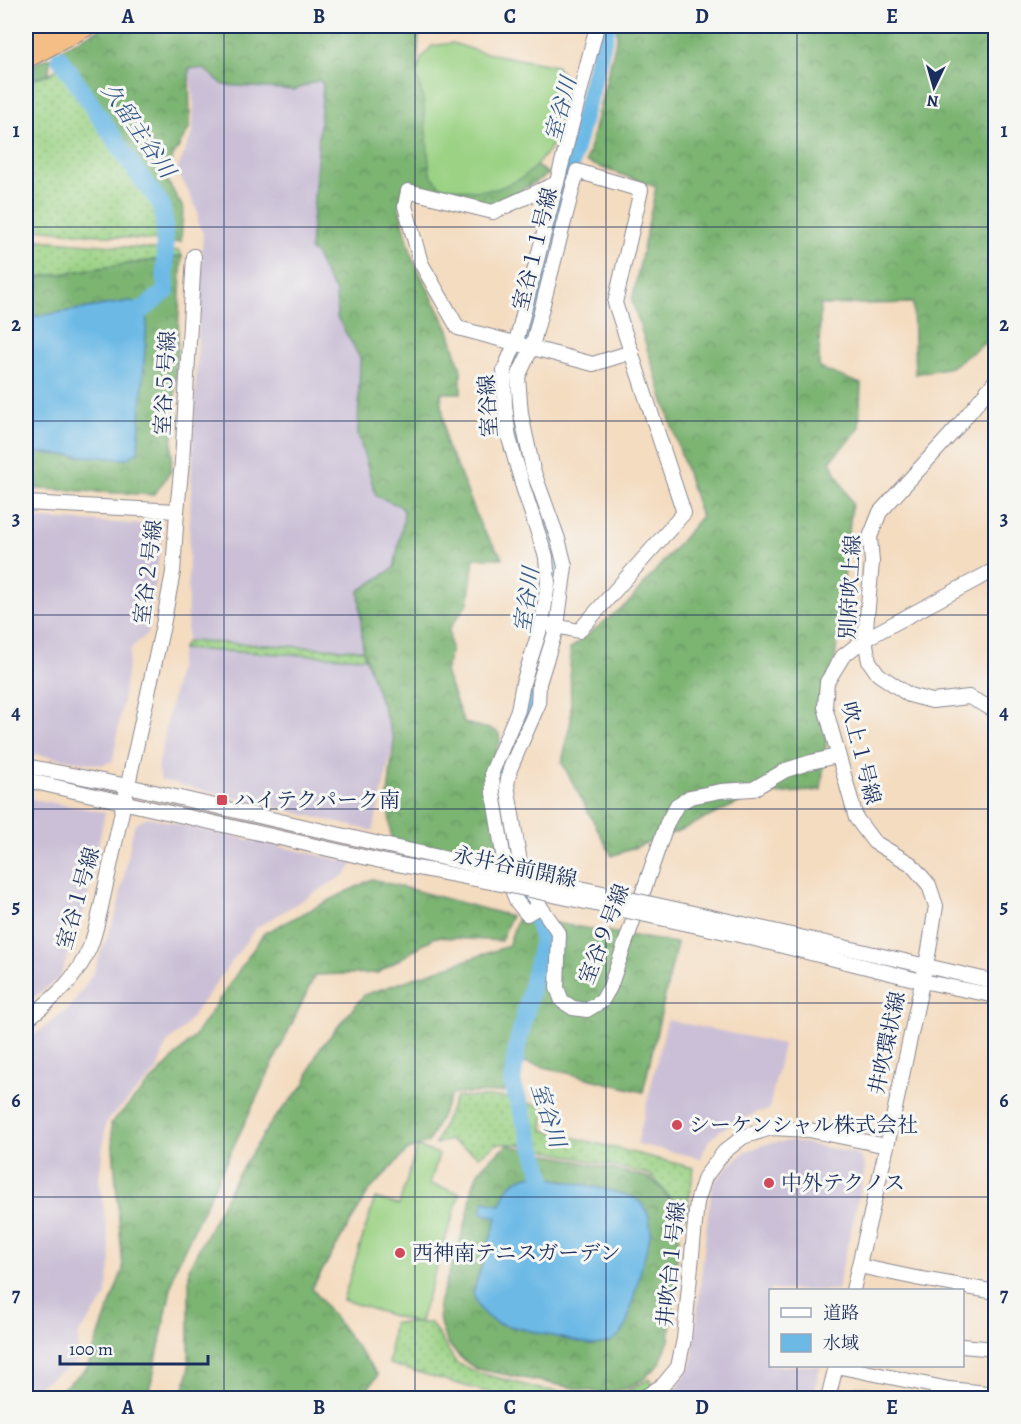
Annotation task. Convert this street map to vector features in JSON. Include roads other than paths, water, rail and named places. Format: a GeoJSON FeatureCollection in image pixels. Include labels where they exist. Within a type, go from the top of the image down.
{"type":"FeatureCollection","features":[{"type":"Feature","properties":{"kind":"highway"},"geometry":{"type":"LineString","coordinates":[[26,36],[46,26]]}},
{"type":"Feature","properties":{"kind":"highway"},"geometry":{"type":"LineString","coordinates":[[26,58],[86,26]]}},
{"type":"Feature","properties":{"kind":"street","name":"室谷線"},"geometry":{"type":"LineString","coordinates":[[540,906],[527,914],[517,902],[507,878],[493,793],[492,772],[518,710],[523,683],[542,622],[548,583],[546,557],[509,438],[504,370],[516,342],[597,26]]}},
{"type":"Feature","properties":{"kind":"street","name":"室谷１１号線"},"geometry":{"type":"LineString","coordinates":[[577,171],[641,190],[615,303],[632,352],[684,513],[579,631],[557,626],[565,566],[558,539],[533,470],[521,414],[519,377],[531,347],[577,171]]}},
{"type":"Feature","properties":{"kind":"street"},"geometry":{"type":"LineString","coordinates":[[557,183],[493,212],[408,191],[405,206],[421,263],[459,328],[593,363],[632,352]]}},
{"type":"Feature","properties":{"kind":"street","name":"室谷５号線"},"geometry":{"type":"LineString","coordinates":[[177,512],[194,256]]}},
{"type":"Feature","properties":{"kind":"street","name":"別府吹上線"},"geometry":{"type":"LineString","coordinates":[[996,380],[955,430],[880,512],[870,537],[872,562],[866,639],[869,661],[878,674],[909,695],[932,700],[969,698],[996,711]]}},
{"type":"Feature","properties":{"kind":"street","name":"室谷２号線"},"geometry":{"type":"LineString","coordinates":[[26,503],[177,512],[173,572],[164,625],[124,801]]}},
{"type":"Feature","properties":{"kind":"street","name":"吹上１号線"},"geometry":{"type":"LineString","coordinates":[[922,981],[936,906],[930,885],[911,864],[874,842],[856,818],[825,707],[827,682],[843,656],[866,639],[996,569]]}},
{"type":"Feature","properties":{"kind":"street"},"geometry":{"type":"LineString","coordinates":[[542,622],[557,626]]}},
{"type":"Feature","properties":{"kind":"street","name":"室谷９号線"},"geometry":{"type":"LineString","coordinates":[[557,626],[539,683],[538,705],[510,769],[507,785],[526,886],[559,933],[557,988],[562,1001],[573,1008],[587,1010],[602,1001],[610,987],[667,823],[677,805],[690,797],[721,791],[753,789],[786,770],[837,756]]}},
{"type":"Feature","properties":{"kind":"street","name":"永井谷前開線"},"geometry":{"type":"LineString","coordinates":[[26,766],[128,786],[384,844],[741,930],[922,981],[996,996]]}},
{"type":"Feature","properties":{"kind":"street","name":"永井谷前開線"},"geometry":{"type":"LineString","coordinates":[[26,780],[381,861],[925,965],[996,982]]}},
{"type":"Feature","properties":{"kind":"street","name":"室谷１号線"},"geometry":{"type":"LineString","coordinates":[[26,1020],[74,977],[90,946],[101,907],[124,801]]}},
{"type":"Feature","properties":{"kind":"street","name":"井吹環状線"},"geometry":{"type":"LineString","coordinates":[[853,1289],[922,981]]}},
{"type":"Feature","properties":{"kind":"street","name":"井吹台１号線"},"geometry":{"type":"LineString","coordinates":[[643,1398],[663,1385],[678,1366],[684,1339],[697,1202],[705,1177],[724,1152],[743,1137],[771,1128],[809,1130],[887,1146]]}},
{"type":"Feature","properties":{"kind":"street"},"geometry":{"type":"LineString","coordinates":[[859,1266],[914,1284],[996,1292]]}},
{"type":"Feature","properties":{"kind":"street"},"geometry":{"type":"LineString","coordinates":[[964,1346],[996,1349]]}},
{"type":"Feature","properties":{"kind":"street"},"geometry":{"type":"LineString","coordinates":[[828,1398],[836,1367]]}},
{"type":"Feature","properties":{"kind":"street"},"geometry":{"type":"LineString","coordinates":[[841,1367],[949,1389],[996,1394]]}},
{"type":"Feature","properties":{"kind":"water"},"geometry":{"type":"Polygon","coordinates":[[[131,301],[141,308],[147,321],[138,451],[127,459],[26,452],[26,318],[131,301]]]}},
{"type":"Feature","properties":{"kind":"water"},"geometry":{"type":"Polygon","coordinates":[[[533,1175],[620,1193],[639,1201],[646,1211],[651,1232],[626,1327],[612,1341],[592,1345],[496,1323],[481,1311],[477,1303],[473,1293],[497,1218],[481,1213],[484,1201],[501,1205],[511,1184],[533,1175]]]}},
{"type":"Feature","properties":{"kind":"waterway","name":"室谷川"},"geometry":{"type":"LineString","coordinates":[[543,1177],[512,1082],[517,1047],[543,940],[536,916],[527,902],[509,845],[499,772],[523,718],[548,633],[557,575],[555,551],[522,460],[515,416],[513,374],[533,310],[607,26]]}},
{"type":"Feature","properties":{"kind":"waterway","name":"久留主谷川"},"geometry":{"type":"LineString","coordinates":[[60,58],[138,174],[161,204],[164,221],[166,291],[126,323]]}},
{"type":"Feature","properties":{"kind":"place","name":"ハイテクパーク南"},"geometry":{"type":"Point","coordinates":[222,800]}},
{"type":"Feature","properties":{"kind":"place","name":"シーケンシャル株式会社"},"geometry":{"type":"Point","coordinates":[677,1125]}},
{"type":"Feature","properties":{"kind":"place","name":"中外テクノス"},"geometry":{"type":"Point","coordinates":[769,1183]}},
{"type":"Feature","properties":{"kind":"place","name":"西神南テニスガーデン"},"geometry":{"type":"Point","coordinates":[400,1253]}}]}
